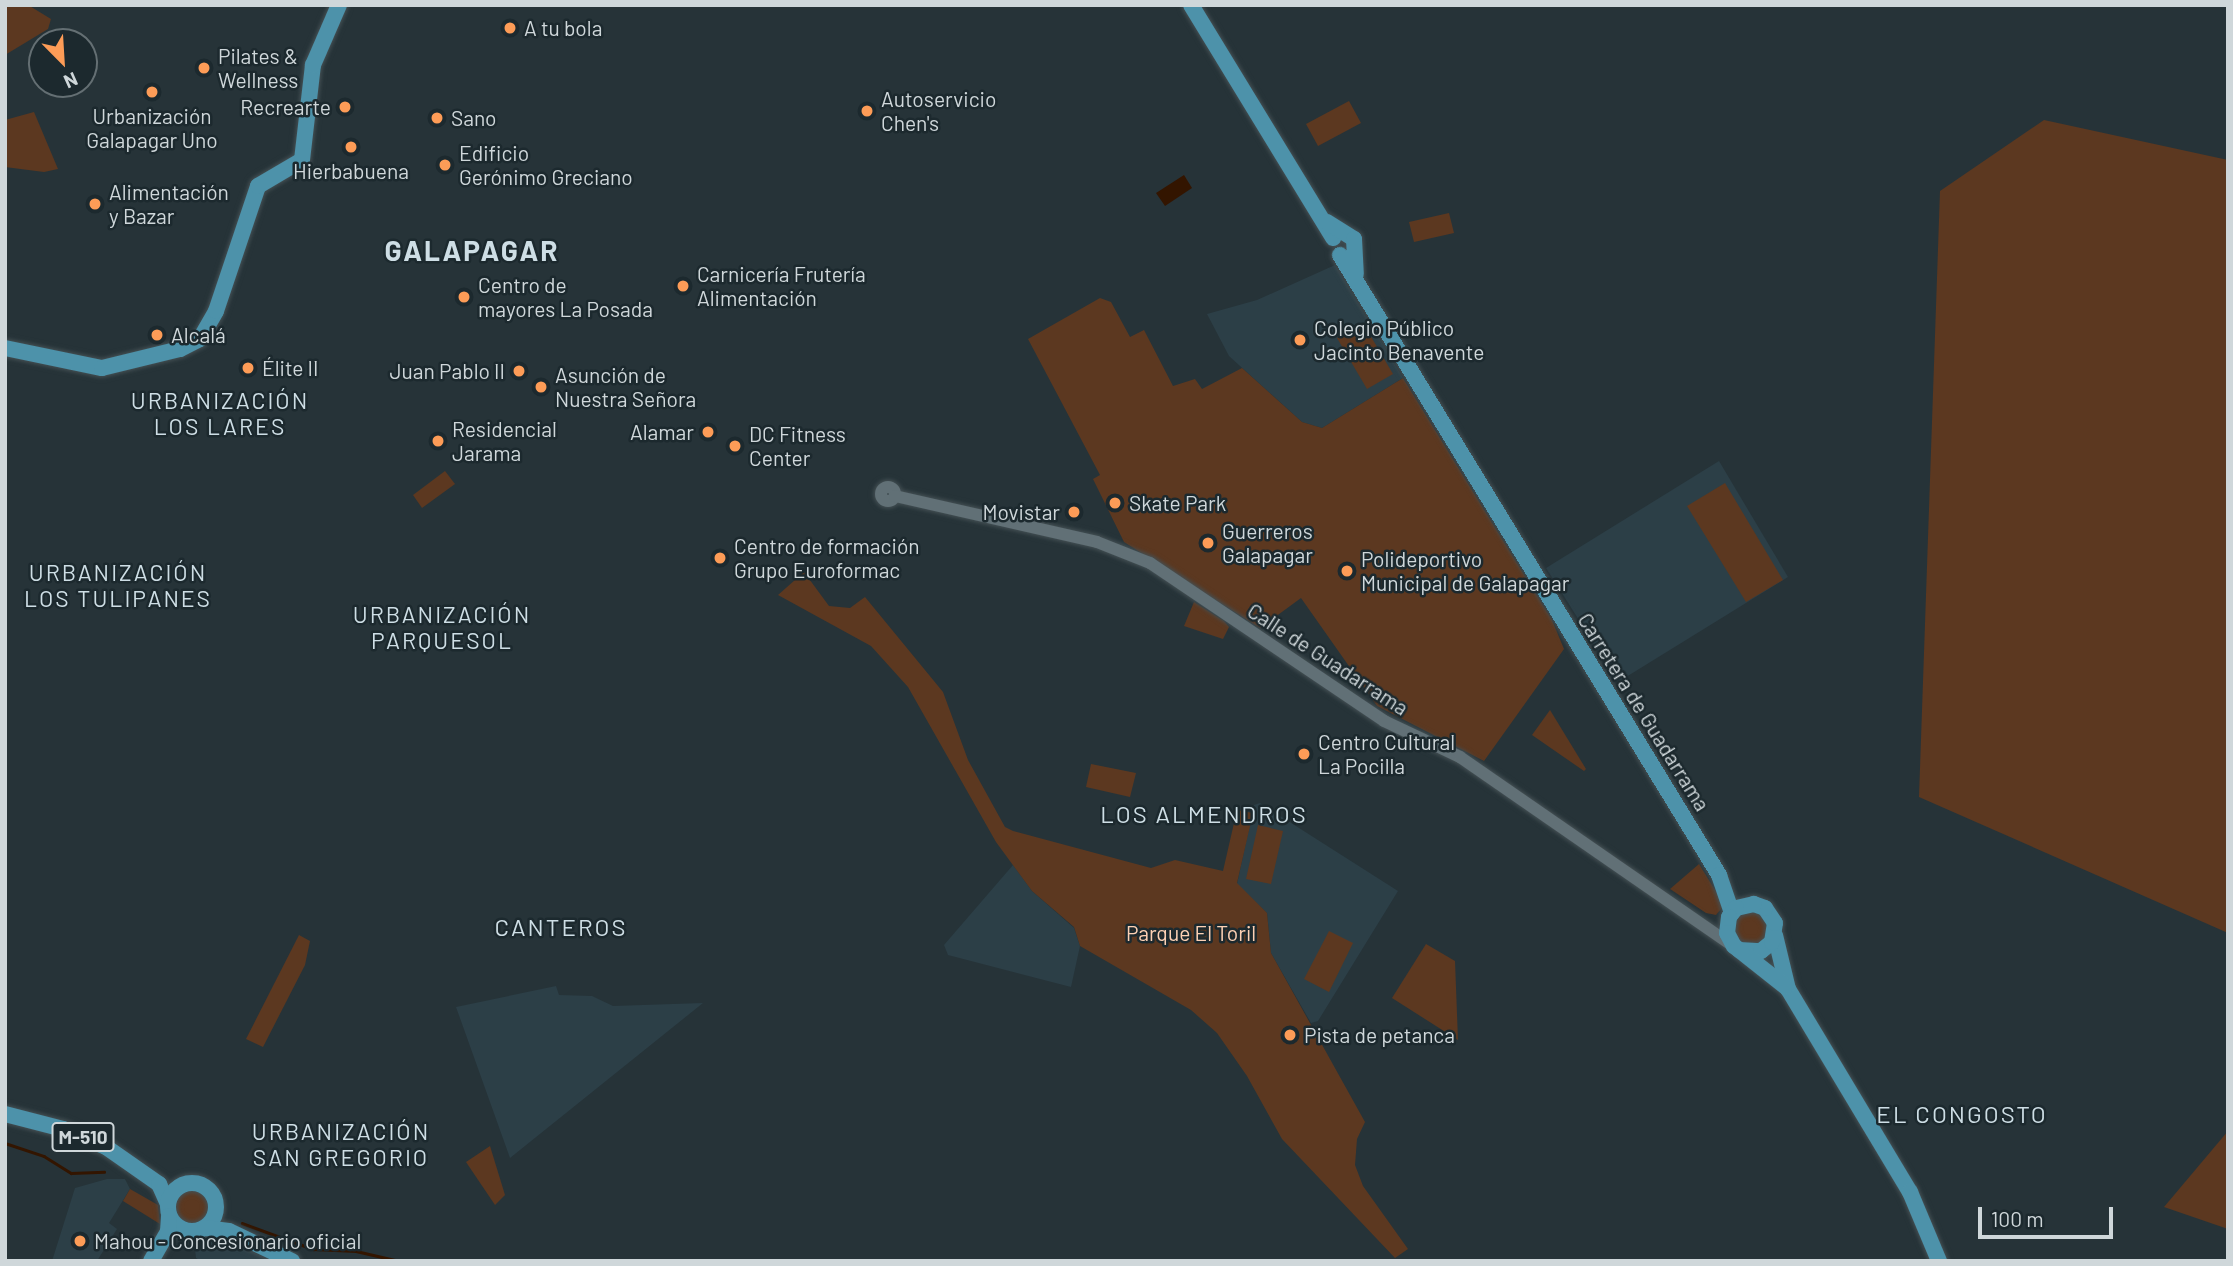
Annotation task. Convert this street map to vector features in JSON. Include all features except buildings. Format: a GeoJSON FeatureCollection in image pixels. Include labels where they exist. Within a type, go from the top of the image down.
{"type":"FeatureCollection","features":[{"type":"Feature","properties":{"kind":"main road"},"geometry":{"type":"LineString","coordinates":[[5,348],[102,368],[184,348],[203,336],[216,311],[225,277],[258,186],[296,167],[306,145],[313,65],[339,5]]}},
{"type":"Feature","properties":{"kind":"main road","name":"Carretera de Guadarrama"},"geometry":{"type":"LineString","coordinates":[[1191,5],[1318,215],[1337,235],[1354,239],[1346,253],[1359,283],[1719,875],[1730,915]]}},
{"type":"Feature","properties":{"kind":"main road","name":"Carretera de Guadarrama"},"geometry":{"type":"LineString","coordinates":[[1719,875],[1754,904]]}},
{"type":"Feature","properties":{"kind":"main road"},"geometry":{"type":"LineString","coordinates":[[1788,989],[1736,948],[1727,933],[1730,915],[1754,904],[1773,917],[1788,989],[1910,1192],[1939,1261]]}},
{"type":"Feature","properties":{"kind":"main road"},"geometry":{"type":"LineString","coordinates":[[1736,948],[1761,951],[1775,935]]}},
{"type":"Feature","properties":{"kind":"main road","name":"M-510"},"geometry":{"type":"LineString","coordinates":[[5,1114],[63,1129],[106,1147],[153,1178],[207,1187],[225,1223],[243,1237]]}},
{"type":"Feature","properties":{"kind":"main road","name":"M-510"},"geometry":{"type":"LineString","coordinates":[[153,1178],[169,1210],[188,1231],[222,1228],[292,1261]]}},
{"type":"Feature","properties":{"kind":"main road"},"geometry":{"type":"LineString","coordinates":[[154,1255],[175,1190],[184,1184]]}},
{"type":"Feature","properties":{"kind":"main road"},"geometry":{"type":"LineString","coordinates":[[205,1228],[217,1206]]}},
{"type":"Feature","properties":{"kind":"main road"},"geometry":{"type":"LineString","coordinates":[[154,1255],[171,1236],[188,1231]]}},
{"type":"Feature","properties":{"kind":"street","name":"Calle de Guadarrama"},"geometry":{"type":"LineString","coordinates":[[895,496],[1110,546],[1150,564],[1384,721],[1460,757],[1736,948]]}},
{"type":"Feature","properties":{"kind":"street"},"geometry":{"type":"LineString","coordinates":[[1707,929],[1730,915]]}},
{"type":"Feature","properties":{"kind":"shaded area"},"geometry":{"type":"Polygon","coordinates":[[[1184,175],[1192,188],[1165,206],[1156,193],[1184,175]]]}},
{"type":"Feature","properties":{"kind":"shaded area","name":"Colegio Público Jacinto Benavente"},"geometry":{"type":"Polygon","coordinates":[[[1335,265],[1403,378],[1322,428],[1302,422],[1229,356],[1207,314],[1257,300],[1335,265]]]}},
{"type":"Feature","properties":{"kind":"shaded area"},"geometry":{"type":"Polygon","coordinates":[[[1719,461],[1788,577],[1618,682],[1546,568],[1719,461]]]}},
{"type":"Feature","properties":{"kind":"shaded area"},"geometry":{"type":"Polygon","coordinates":[[[1260,803],[1398,891],[1318,1021],[1311,1023],[1271,953],[1267,913],[1237,884],[1254,805],[1260,803]]]}},
{"type":"Feature","properties":{"kind":"shaded area"},"geometry":{"type":"Polygon","coordinates":[[[1013,865],[1032,891],[1074,928],[1080,946],[1071,987],[948,955],[944,945],[1013,865]]]}},
{"type":"Feature","properties":{"kind":"shaded area"},"geometry":{"type":"Polygon","coordinates":[[[556,986],[559,995],[592,996],[613,1006],[703,1003],[510,1158],[456,1007],[556,986]]]}},
{"type":"Feature","properties":{"kind":"shaded area"},"geometry":{"type":"Polygon","coordinates":[[[107,1179],[125,1179],[130,1189],[109,1223],[117,1229],[97,1261],[52,1261],[75,1188],[107,1179]]]}},
{"type":"Feature","properties":{"kind":"shaded area"},"geometry":{"type":"Polygon","coordinates":[[[211,1236],[223,1238],[272,1261],[201,1261],[196,1258],[194,1240],[211,1236]]]}},
{"type":"Feature","properties":{"kind":"green space"},"geometry":{"type":"Polygon","coordinates":[[[5,5],[28,5],[51,19],[48,28],[28,28],[28,41],[5,55],[5,5]]]}},
{"type":"Feature","properties":{"kind":"green space"},"geometry":{"type":"Polygon","coordinates":[[[1349,101],[1361,123],[1318,146],[1306,124],[1349,101]]]}},
{"type":"Feature","properties":{"kind":"green space"},"geometry":{"type":"Polygon","coordinates":[[[34,112],[58,169],[44,172],[5,167],[5,120],[34,112]]]}},
{"type":"Feature","properties":{"kind":"green space"},"geometry":{"type":"Polygon","coordinates":[[[2044,120],[2228,160],[2228,933],[1919,797],[1940,191],[2044,120]]]}},
{"type":"Feature","properties":{"kind":"green space"},"geometry":{"type":"Polygon","coordinates":[[[1449,213],[1454,233],[1414,242],[1409,222],[1449,213]]]}},
{"type":"Feature","properties":{"kind":"green space","name":"Polideportivo Municipal de Galapagar"},"geometry":{"type":"Polygon","coordinates":[[[1100,298],[1111,302],[1130,337],[1144,330],[1173,386],[1195,379],[1202,389],[1242,368],[1302,422],[1322,428],[1403,378],[1552,620],[1564,649],[1484,761],[1377,706],[1301,598],[1260,628],[1124,542],[1093,479],[1100,475],[1028,339],[1100,298]]]}},
{"type":"Feature","properties":{"kind":"green space"},"geometry":{"type":"Polygon","coordinates":[[[1363,323],[1393,374],[1367,389],[1337,338],[1363,323]]]}},
{"type":"Feature","properties":{"kind":"green space"},"geometry":{"type":"Polygon","coordinates":[[[445,471],[455,484],[422,508],[413,495],[445,471]]]}},
{"type":"Feature","properties":{"kind":"green space"},"geometry":{"type":"Polygon","coordinates":[[[1725,483],[1783,580],[1746,602],[1687,506],[1725,483]]]}},
{"type":"Feature","properties":{"kind":"green space","name":"Parque El Toril"},"geometry":{"type":"Polygon","coordinates":[[[804,572],[829,606],[850,608],[865,597],[943,692],[968,760],[1005,827],[1151,868],[1175,860],[1223,871],[1237,810],[1253,813],[1237,883],[1267,913],[1271,953],[1365,1122],[1357,1139],[1355,1165],[1363,1186],[1408,1249],[1395,1258],[1282,1139],[1247,1076],[1217,1033],[1191,1010],[1080,946],[1074,927],[1032,891],[996,842],[908,687],[871,646],[778,595],[804,572]]]}},
{"type":"Feature","properties":{"kind":"green space"},"geometry":{"type":"Polygon","coordinates":[[[1194,602],[1229,627],[1223,639],[1184,626],[1194,602]]]}},
{"type":"Feature","properties":{"kind":"green space"},"geometry":{"type":"Polygon","coordinates":[[[1550,710],[1586,769],[1584,771],[1532,735],[1550,710]]]}},
{"type":"Feature","properties":{"kind":"green space"},"geometry":{"type":"Polygon","coordinates":[[[1091,764],[1136,773],[1130,797],[1086,787],[1091,764]]]}},
{"type":"Feature","properties":{"kind":"green space"},"geometry":{"type":"Polygon","coordinates":[[[1258,825],[1283,831],[1271,884],[1246,879],[1258,825]]]}},
{"type":"Feature","properties":{"kind":"green space"},"geometry":{"type":"Polygon","coordinates":[[[1699,864],[1720,898],[1722,908],[1716,915],[1706,913],[1670,889],[1699,864]]]}},
{"type":"Feature","properties":{"kind":"green space"},"geometry":{"type":"Polygon","coordinates":[[[1751,911],[1763,916],[1768,928],[1763,940],[1751,945],[1739,940],[1734,928],[1739,916],[1751,911]]]}},
{"type":"Feature","properties":{"kind":"green space"},"geometry":{"type":"Polygon","coordinates":[[[1329,931],[1353,943],[1329,992],[1304,979],[1329,931]]]}},
{"type":"Feature","properties":{"kind":"green space"},"geometry":{"type":"Polygon","coordinates":[[[299,935],[310,941],[305,965],[263,1047],[246,1039],[299,935]]]}},
{"type":"Feature","properties":{"kind":"green space"},"geometry":{"type":"Polygon","coordinates":[[[1426,944],[1455,961],[1458,1040],[1392,998],[1426,944]]]}},
{"type":"Feature","properties":{"kind":"green space"},"geometry":{"type":"Polygon","coordinates":[[[2228,1131],[2228,1229],[2164,1207],[2228,1131]]]}},
{"type":"Feature","properties":{"kind":"green space"},"geometry":{"type":"Polygon","coordinates":[[[490,1146],[505,1195],[495,1205],[466,1162],[490,1146]]]}},
{"type":"Feature","properties":{"kind":"green space"},"geometry":{"type":"Polygon","coordinates":[[[130,1189],[158,1205],[160,1224],[123,1201],[130,1189]]]}},
{"type":"Feature","properties":{"kind":"green space"},"geometry":{"type":"Polygon","coordinates":[[[192,1189],[205,1194],[210,1207],[205,1220],[192,1225],[179,1220],[174,1207],[179,1194],[192,1189]]]}},
{"type":"Feature","properties":{"kind":"waterway"},"geometry":{"type":"LineString","coordinates":[[5,1143],[44,1156],[71,1173],[104,1172]]}},
{"type":"Feature","properties":{"kind":"waterway"},"geometry":{"type":"LineString","coordinates":[[242,1223],[313,1249],[356,1251],[399,1261]]}},
{"type":"Feature","properties":{"kind":"place","name":"A tu bola"},"geometry":{"type":"Point","coordinates":[510,28]}},
{"type":"Feature","properties":{"kind":"place","name":"Pilates & Wellness"},"geometry":{"type":"Point","coordinates":[204,68]}},
{"type":"Feature","properties":{"kind":"place","name":"Urbanización Galapagar Uno"},"geometry":{"type":"Point","coordinates":[152,92]}},
{"type":"Feature","properties":{"kind":"place","name":"Recrearte"},"geometry":{"type":"Point","coordinates":[345,107]}},
{"type":"Feature","properties":{"kind":"place","name":"Autoservicio Chen's"},"geometry":{"type":"Point","coordinates":[867,111]}},
{"type":"Feature","properties":{"kind":"place","name":"Sano"},"geometry":{"type":"Point","coordinates":[437,118]}},
{"type":"Feature","properties":{"kind":"place","name":"Hierbabuena"},"geometry":{"type":"Point","coordinates":[351,147]}},
{"type":"Feature","properties":{"kind":"place","name":"Edificio Gerónimo Greciano"},"geometry":{"type":"Point","coordinates":[445,165]}},
{"type":"Feature","properties":{"kind":"place","name":"Alimentación y Bazar"},"geometry":{"type":"Point","coordinates":[95,204]}},
{"type":"Feature","properties":{"kind":"place","name":"Carnicería Frutería Alimentación"},"geometry":{"type":"Point","coordinates":[683,286]}},
{"type":"Feature","properties":{"kind":"place","name":"Centro de mayores La Posada"},"geometry":{"type":"Point","coordinates":[464,297]}},
{"type":"Feature","properties":{"kind":"place","name":"Alcalá"},"geometry":{"type":"Point","coordinates":[157,335]}},
{"type":"Feature","properties":{"kind":"place","name":"Colegio Público Jacinto Benavente"},"geometry":{"type":"Point","coordinates":[1300,340]}},
{"type":"Feature","properties":{"kind":"place","name":"Élite II"},"geometry":{"type":"Point","coordinates":[248,368]}},
{"type":"Feature","properties":{"kind":"place","name":"Juan Pablo II"},"geometry":{"type":"Point","coordinates":[519,371]}},
{"type":"Feature","properties":{"kind":"place","name":"Asunción de Nuestra Señora"},"geometry":{"type":"Point","coordinates":[541,387]}},
{"type":"Feature","properties":{"kind":"place","name":"Alamar"},"geometry":{"type":"Point","coordinates":[708,432]}},
{"type":"Feature","properties":{"kind":"place","name":"Residencial Jarama"},"geometry":{"type":"Point","coordinates":[438,441]}},
{"type":"Feature","properties":{"kind":"place","name":"DC Fitness Center"},"geometry":{"type":"Point","coordinates":[735,446]}},
{"type":"Feature","properties":{"kind":"place","name":"Skate Park"},"geometry":{"type":"Point","coordinates":[1115,503]}},
{"type":"Feature","properties":{"kind":"place","name":"Movistar"},"geometry":{"type":"Point","coordinates":[1074,512]}},
{"type":"Feature","properties":{"kind":"place","name":"Guerreros Galapagar"},"geometry":{"type":"Point","coordinates":[1208,543]}},
{"type":"Feature","properties":{"kind":"place","name":"Centro de formación Grupo Euroformac"},"geometry":{"type":"Point","coordinates":[720,558]}},
{"type":"Feature","properties":{"kind":"place","name":"Polideportivo Municipal de Galapagar"},"geometry":{"type":"Point","coordinates":[1347,571]}},
{"type":"Feature","properties":{"kind":"place","name":"Centro Cultural La Pocilla"},"geometry":{"type":"Point","coordinates":[1304,754]}},
{"type":"Feature","properties":{"kind":"place","name":"Pista de petanca"},"geometry":{"type":"Point","coordinates":[1290,1035]}},
{"type":"Feature","properties":{"kind":"place","name":"Mahou - Concesionario oficial"},"geometry":{"type":"Point","coordinates":[80,1241]}},
{"type":"Feature","properties":{"kind":"district","name":"GALAPAGAR"},"geometry":{"type":"Point","coordinates":[472,250]}},
{"type":"Feature","properties":{"kind":"district","name":"URBANIZACIÓN LOS LARES"},"geometry":{"type":"Point","coordinates":[220,413]}},
{"type":"Feature","properties":{"kind":"district","name":"URBANIZACIÓN LOS TULIPANES"},"geometry":{"type":"Point","coordinates":[118,585]}},
{"type":"Feature","properties":{"kind":"district","name":"URBANIZACIÓN PARQUESOL"},"geometry":{"type":"Point","coordinates":[442,627]}},
{"type":"Feature","properties":{"kind":"district","name":"LOS ALMENDROS"},"geometry":{"type":"Point","coordinates":[1204,814]}},
{"type":"Feature","properties":{"kind":"district","name":"CANTEROS"},"geometry":{"type":"Point","coordinates":[561,927]}},
{"type":"Feature","properties":{"kind":"district","name":"EL CONGOSTO"},"geometry":{"type":"Point","coordinates":[1962,1114]}},
{"type":"Feature","properties":{"kind":"district","name":"URBANIZACIÓN SAN GREGORIO"},"geometry":{"type":"Point","coordinates":[341,1144]}}]}
